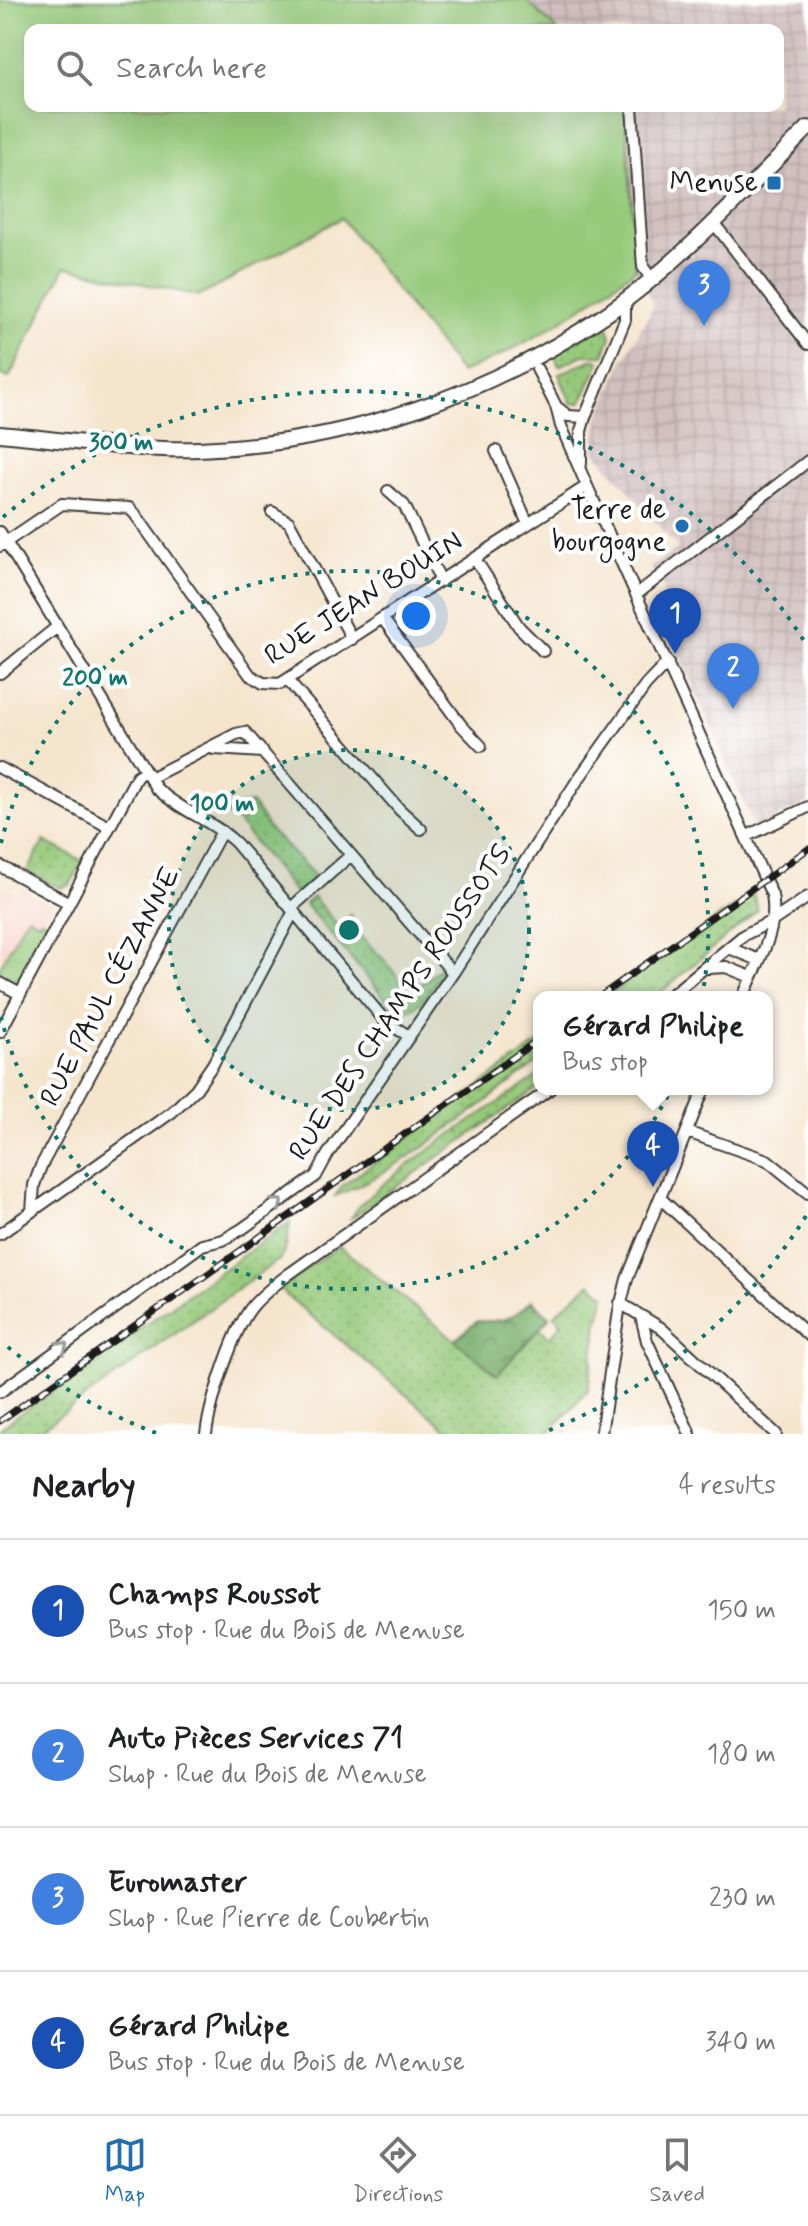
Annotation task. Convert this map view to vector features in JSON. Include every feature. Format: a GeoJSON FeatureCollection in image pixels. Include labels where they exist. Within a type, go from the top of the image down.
{"type":"FeatureCollection","features":[{"type":"Feature","properties":{"kind":"main road"},"geometry":{"type":"LineString","coordinates":[[0,434],[151,447],[198,449],[258,445],[333,432],[443,400],[530,367],[548,349],[625,300],[713,222],[808,128]]}},
{"type":"Feature","properties":{"kind":"street"},"geometry":{"type":"LineString","coordinates":[[632,112],[643,267],[651,278]]}},
{"type":"Feature","properties":{"kind":"street"},"geometry":{"type":"LineString","coordinates":[[713,222],[808,344]]}},
{"type":"Feature","properties":{"kind":"street"},"geometry":{"type":"LineString","coordinates":[[580,470],[581,431],[625,320],[625,300]]}},
{"type":"Feature","properties":{"kind":"street"},"geometry":{"type":"LineString","coordinates":[[530,367],[556,406],[568,416],[585,417]]}},
{"type":"Feature","properties":{"kind":"street"},"geometry":{"type":"LineString","coordinates":[[556,406],[561,426],[587,486],[772,895],[774,920],[745,991]]}},
{"type":"Feature","properties":{"kind":"street"},"geometry":{"type":"LineString","coordinates":[[496,451],[528,524]]}},
{"type":"Feature","properties":{"kind":"street"},"geometry":{"type":"LineString","coordinates":[[637,594],[808,461]]}},
{"type":"Feature","properties":{"kind":"street","name":"RUE JEAN BOUIN"},"geometry":{"type":"LineString","coordinates":[[3,544],[62,504],[129,508],[250,675],[263,683],[280,684],[587,486]]}},
{"type":"Feature","properties":{"kind":"street"},"geometry":{"type":"LineString","coordinates":[[388,491],[404,505],[441,581]]}},
{"type":"Feature","properties":{"kind":"street"},"geometry":{"type":"LineString","coordinates":[[272,512],[289,522],[352,639]]}},
{"type":"Feature","properties":{"kind":"street"},"geometry":{"type":"LineString","coordinates":[[0,532],[3,544],[156,788],[179,807],[222,831],[236,843],[386,1022],[409,1036]]}},
{"type":"Feature","properties":{"kind":"street"},"geometry":{"type":"LineString","coordinates":[[475,559],[519,627],[543,651]]}},
{"type":"Feature","properties":{"kind":"street"},"geometry":{"type":"LineString","coordinates":[[383,619],[461,725],[481,746]]}},
{"type":"Feature","properties":{"kind":"street"},"geometry":{"type":"LineString","coordinates":[[0,673],[57,627]]}},
{"type":"Feature","properties":{"kind":"street","name":"RUE DES CHAMPS ROUSSOTS"},"geometry":{"type":"LineString","coordinates":[[0,1392],[202,1245],[223,1240],[242,1229],[316,1176],[577,781],[646,685],[668,662]]}},
{"type":"Feature","properties":{"kind":"street"},"geometry":{"type":"LineString","coordinates":[[288,681],[400,810],[421,829]]}},
{"type":"Feature","properties":{"kind":"street"},"geometry":{"type":"LineString","coordinates":[[0,1032],[137,776],[245,732],[453,973]]}},
{"type":"Feature","properties":{"kind":"street"},"geometry":{"type":"LineString","coordinates":[[212,748],[263,752]]}},
{"type":"Feature","properties":{"kind":"street"},"geometry":{"type":"LineString","coordinates":[[0,768],[109,827]]}},
{"type":"Feature","properties":{"kind":"street"},"geometry":{"type":"LineString","coordinates":[[747,836],[808,807]]}},
{"type":"Feature","properties":{"kind":"street","name":"RUE PAUL CÉZANNE"},"geometry":{"type":"LineString","coordinates":[[32,1211],[34,1185],[41,1166],[222,831]]}},
{"type":"Feature","properties":{"kind":"street"},"geometry":{"type":"LineString","coordinates":[[0,1234],[172,1112],[196,1089],[213,1064],[292,910],[351,855]]}},
{"type":"Feature","properties":{"kind":"street"},"geometry":{"type":"LineString","coordinates":[[0,866],[69,903]]}},
{"type":"Feature","properties":{"kind":"street"},"geometry":{"type":"LineString","coordinates":[[677,991],[744,935],[774,920],[808,897]]}},
{"type":"Feature","properties":{"kind":"street"},"geometry":{"type":"LineString","coordinates":[[729,948],[759,960]]}},
{"type":"Feature","properties":{"kind":"street"},"geometry":{"type":"LineString","coordinates":[[706,968],[726,967],[751,977]]}},
{"type":"Feature","properties":{"kind":"street"},"geometry":{"type":"LineString","coordinates":[[0,983],[20,994]]}},
{"type":"Feature","properties":{"kind":"street"},"geometry":{"type":"LineString","coordinates":[[206,1434],[222,1373],[244,1320],[260,1299],[289,1274],[542,1095]]}},
{"type":"Feature","properties":{"kind":"street"},"geometry":{"type":"LineString","coordinates":[[601,1434],[620,1303],[702,1095]]}},
{"type":"Feature","properties":{"kind":"street"},"geometry":{"type":"LineString","coordinates":[[687,1132],[767,1160],[808,1193]]}},
{"type":"Feature","properties":{"kind":"street"},"geometry":{"type":"LineString","coordinates":[[660,1198],[808,1335]]}},
{"type":"Feature","properties":{"kind":"street"},"geometry":{"type":"LineString","coordinates":[[620,1303],[661,1328],[776,1434]]}},
{"type":"Feature","properties":{"kind":"street"},"geometry":{"type":"LineString","coordinates":[[641,1316],[647,1341],[690,1434]]}},
{"type":"Feature","properties":{"kind":"shaded area"},"geometry":{"type":"Polygon","coordinates":[[[526,0],[808,0],[808,803],[755,828],[660,611],[665,587],[650,567],[678,548],[594,450],[599,417],[621,365],[654,306],[636,269],[625,112],[784,112],[784,24],[551,24],[526,0]]]}},
{"type":"Feature","properties":{"kind":"shaded area"},"geometry":{"type":"Polygon","coordinates":[[[0,884],[17,894],[20,888],[50,904],[42,919],[49,923],[21,977],[12,981],[0,974],[0,884]]]}},
{"type":"Feature","properties":{"kind":"green space"},"geometry":{"type":"Polygon","coordinates":[[[0,0],[526,0],[551,24],[24,24],[24,112],[625,112],[636,269],[552,327],[485,363],[461,373],[341,218],[200,296],[65,267],[9,378],[0,374],[0,0]]]}},
{"type":"Feature","properties":{"kind":"green space"},"geometry":{"type":"Polygon","coordinates":[[[604,324],[608,326],[611,337],[604,355],[583,355],[559,366],[554,354],[604,324]]]}},
{"type":"Feature","properties":{"kind":"green space"},"geometry":{"type":"Polygon","coordinates":[[[593,359],[600,362],[581,403],[571,403],[559,374],[593,359]]]}},
{"type":"Feature","properties":{"kind":"green space"},"geometry":{"type":"Polygon","coordinates":[[[252,803],[268,828],[316,877],[296,894],[238,822],[214,805],[231,808],[252,803]]]}},
{"type":"Feature","properties":{"kind":"green space"},"geometry":{"type":"Polygon","coordinates":[[[44,841],[83,861],[70,885],[60,888],[27,872],[44,841]]]}},
{"type":"Feature","properties":{"kind":"green space"},"geometry":{"type":"Polygon","coordinates":[[[753,893],[758,910],[662,991],[614,991],[753,893]]]}},
{"type":"Feature","properties":{"kind":"green space"},"geometry":{"type":"Polygon","coordinates":[[[313,897],[338,926],[351,915],[360,935],[411,993],[441,967],[442,971],[424,999],[412,1009],[396,1011],[305,904],[313,897]]]}},
{"type":"Feature","properties":{"kind":"green space"},"geometry":{"type":"Polygon","coordinates":[[[27,916],[49,923],[21,977],[12,981],[0,974],[0,967],[27,916]]]}},
{"type":"Feature","properties":{"kind":"green space"},"geometry":{"type":"Polygon","coordinates":[[[533,1047],[533,1066],[465,1117],[388,1170],[335,1196],[342,1186],[533,1047]]]}},
{"type":"Feature","properties":{"kind":"green space"},"geometry":{"type":"Polygon","coordinates":[[[533,1079],[533,1091],[351,1218],[361,1204],[381,1187],[533,1079]]]}},
{"type":"Feature","properties":{"kind":"green space"},"geometry":{"type":"Polygon","coordinates":[[[290,1222],[286,1248],[280,1259],[34,1434],[0,1434],[0,1428],[290,1222]]]}},
{"type":"Feature","properties":{"kind":"green space"},"geometry":{"type":"Polygon","coordinates":[[[339,1246],[497,1374],[539,1328],[550,1337],[562,1323],[554,1315],[590,1283],[605,1295],[588,1390],[548,1434],[453,1434],[279,1289],[339,1246]]]}},
{"type":"Feature","properties":{"kind":"green space"},"geometry":{"type":"Polygon","coordinates":[[[532,1300],[550,1317],[497,1375],[455,1340],[477,1321],[508,1318],[532,1300]]]}},
{"type":"Feature","properties":{"kind":"railway"},"geometry":{"type":"LineString","coordinates":[[607,991],[808,849]]}},
{"type":"Feature","properties":{"kind":"railway"},"geometry":{"type":"LineString","coordinates":[[0,1421],[533,1043]]}},
{"type":"Feature","properties":{"kind":"place","name":"Menuse"},"geometry":{"type":"Point","coordinates":[774,183]}},
{"type":"Feature","properties":{"kind":"place","name":"Euromaster"},"geometry":{"type":"Point","coordinates":[704,326]}},
{"type":"Feature","properties":{"kind":"place","name":"Terre de bourgogne"},"geometry":{"type":"Point","coordinates":[682,526]}},
{"type":"Feature","properties":{"kind":"place","name":"Champs Roussot"},"geometry":{"type":"Point","coordinates":[675,654]}},
{"type":"Feature","properties":{"kind":"place","name":"Auto Pièces Services 71"},"geometry":{"type":"Point","coordinates":[733,709]}},
{"type":"Feature","properties":{"kind":"place","name":"Gérard Philipe"},"geometry":{"type":"Point","coordinates":[653,1187]}}]}
